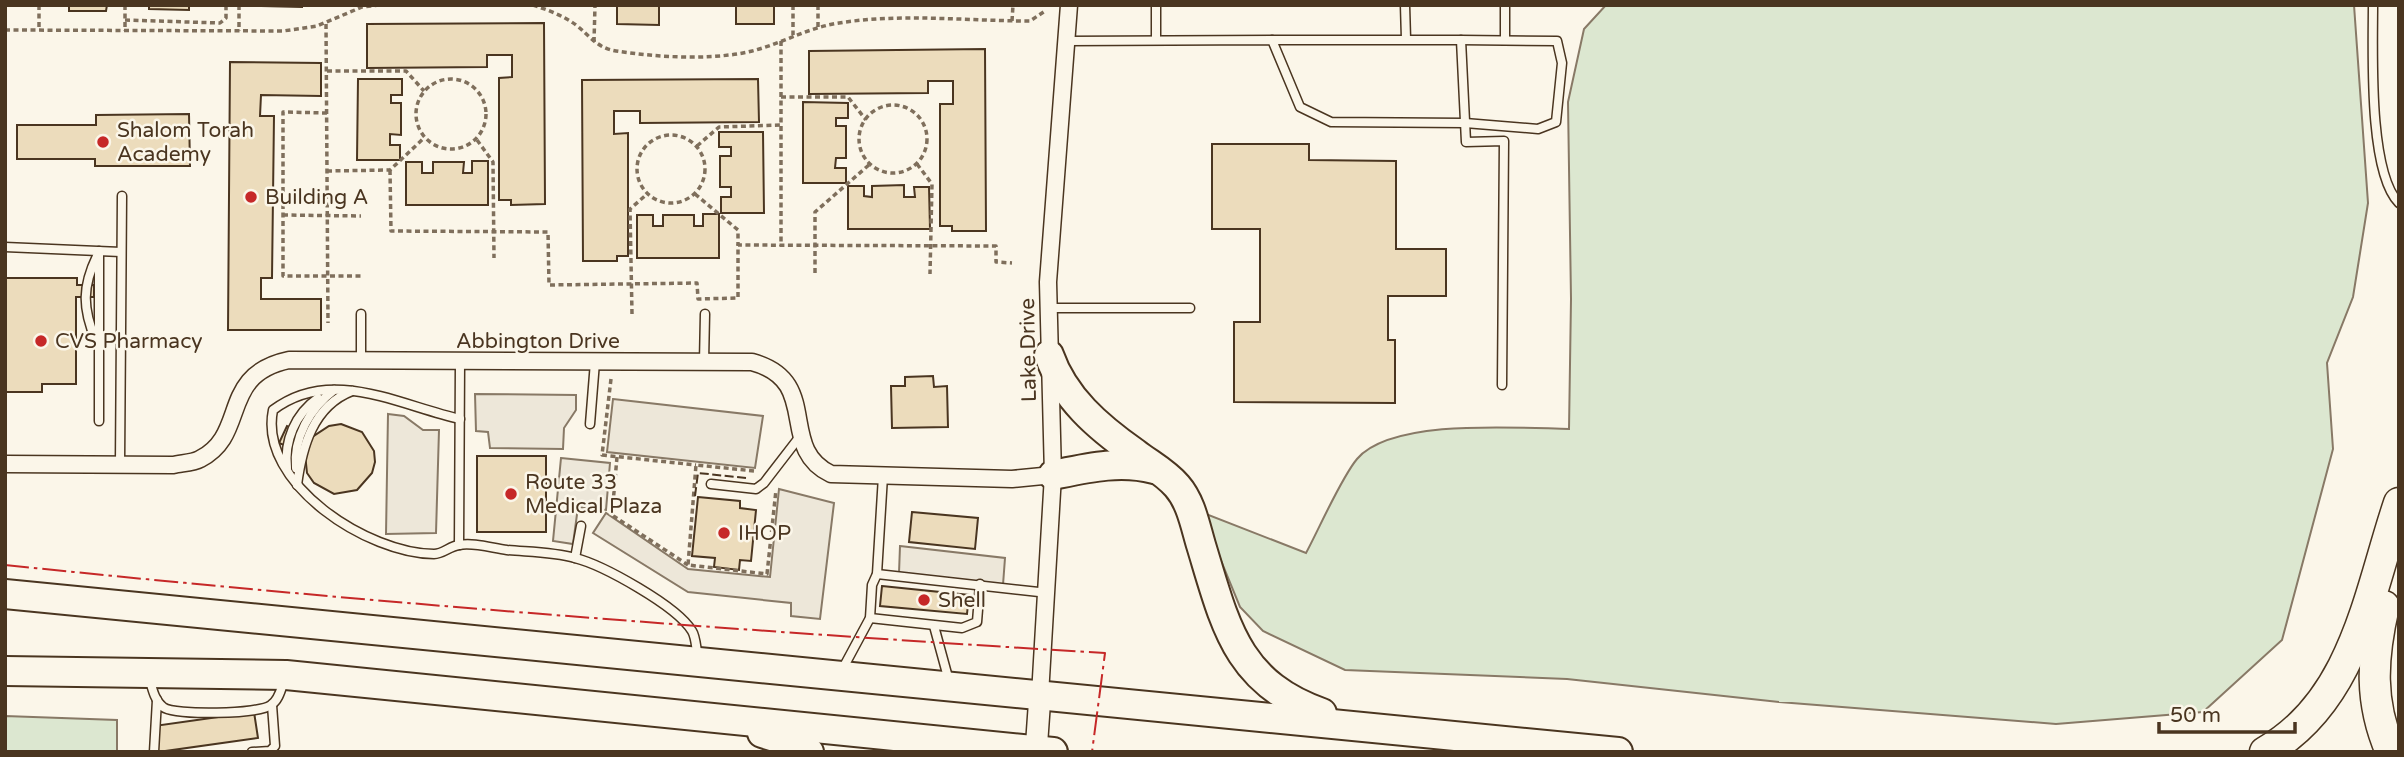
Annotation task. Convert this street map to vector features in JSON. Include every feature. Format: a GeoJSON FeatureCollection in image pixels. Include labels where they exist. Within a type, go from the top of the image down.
{"type":"FeatureCollection","features":[{"type":"Feature","properties":{"kind":"highway"},"geometry":{"type":"LineString","coordinates":[[1049,355],[1059,380],[1076,405],[1178,487],[1189,507],[1225,626],[1266,685],[1292,702],[1361,726]]}},
{"type":"Feature","properties":{"kind":"highway"},"geometry":{"type":"LineString","coordinates":[[1053,475],[1107,465],[1139,465],[1160,470]]}},
{"type":"Feature","properties":{"kind":"highway"},"geometry":{"type":"LineString","coordinates":[[2265,752],[2312,715],[2336,682],[2361,624],[2399,503]]}},
{"type":"Feature","properties":{"kind":"highway"},"geometry":{"type":"LineString","coordinates":[[2391,752],[2379,718],[2373,674],[2378,632],[2399,556]]}},
{"type":"Feature","properties":{"kind":"highway"},"geometry":{"type":"LineString","coordinates":[[5,578],[78,600]]}},
{"type":"Feature","properties":{"kind":"highway"},"geometry":{"type":"LineString","coordinates":[[5,594],[1618,752]]}},
{"type":"Feature","properties":{"kind":"highway"},"geometry":{"type":"LineString","coordinates":[[5,671],[286,674],[1042,751]]}},
{"type":"Feature","properties":{"kind":"highway"},"geometry":{"type":"LineString","coordinates":[[643,709],[758,732],[794,743],[809,752]]}},
{"type":"Feature","properties":{"kind":"street","name":"Lake Drive"},"geometry":{"type":"LineString","coordinates":[[1040,695],[1053,475],[1048,308],[1052,209],[1069,5]]}},
{"type":"Feature","properties":{"kind":"street","name":"Abbington Drive"},"geometry":{"type":"LineString","coordinates":[[5,464],[173,465],[199,460],[220,443],[249,378],[269,364],[289,360],[752,362],[780,374],[791,387],[808,457],[819,468],[842,476],[1012,479],[1053,475]]}},
{"type":"Feature","properties":{"kind":"street"},"geometry":{"type":"LineString","coordinates":[[1040,695],[1042,751]]}},
{"type":"Feature","properties":{"kind":"lane"},"geometry":{"type":"LineString","coordinates":[[1156,5],[1156,40]]}},
{"type":"Feature","properties":{"kind":"lane"},"geometry":{"type":"LineString","coordinates":[[1405,5],[1406,39]]}},
{"type":"Feature","properties":{"kind":"lane"},"geometry":{"type":"LineString","coordinates":[[1504,40],[1505,5]]}},
{"type":"Feature","properties":{"kind":"lane"},"geometry":{"type":"LineString","coordinates":[[2373,5],[2376,124],[2382,169],[2392,196],[2399,203]]}},
{"type":"Feature","properties":{"kind":"lane"},"geometry":{"type":"LineString","coordinates":[[1067,41],[1406,39],[1558,41],[1562,63],[1556,122],[1538,129],[1465,123],[1331,122],[1300,107],[1272,40]]}},
{"type":"Feature","properties":{"kind":"lane"},"geometry":{"type":"LineString","coordinates":[[1461,40],[1466,142],[1504,141],[1502,385]]}},
{"type":"Feature","properties":{"kind":"lane"},"geometry":{"type":"LineString","coordinates":[[120,464],[122,196]]}},
{"type":"Feature","properties":{"kind":"lane"},"geometry":{"type":"LineString","coordinates":[[5,247],[121,252]]}},
{"type":"Feature","properties":{"kind":"lane"},"geometry":{"type":"LineString","coordinates":[[99,251],[99,421]]}},
{"type":"Feature","properties":{"kind":"lane"},"geometry":{"type":"LineString","coordinates":[[98,346],[86,319],[86,279],[99,251]]}},
{"type":"Feature","properties":{"kind":"lane"},"geometry":{"type":"LineString","coordinates":[[1048,308],[1190,309]]}},
{"type":"Feature","properties":{"kind":"lane"},"geometry":{"type":"LineString","coordinates":[[361,314],[361,361]]}},
{"type":"Feature","properties":{"kind":"lane"},"geometry":{"type":"LineString","coordinates":[[704,362],[705,314]]}},
{"type":"Feature","properties":{"kind":"lane"},"geometry":{"type":"LineString","coordinates":[[459,544],[460,362]]}},
{"type":"Feature","properties":{"kind":"lane"},"geometry":{"type":"LineString","coordinates":[[590,424],[595,362]]}},
{"type":"Feature","properties":{"kind":"lane"},"geometry":{"type":"LineString","coordinates":[[460,419],[418,410],[370,392],[336,388],[299,394],[273,410],[269,428],[273,448],[287,472],[315,505],[369,538],[436,554],[459,544],[575,558],[618,575],[672,611],[692,631],[700,662]]}},
{"type":"Feature","properties":{"kind":"lane"},"geometry":{"type":"LineString","coordinates":[[287,472],[285,449],[299,416],[315,400],[336,388]]}},
{"type":"Feature","properties":{"kind":"lane"},"geometry":{"type":"LineString","coordinates":[[297,485],[294,453],[308,418],[319,402],[336,388]]}},
{"type":"Feature","properties":{"kind":"lane"},"geometry":{"type":"LineString","coordinates":[[297,485],[301,457],[323,409],[337,397],[354,390]]}},
{"type":"Feature","properties":{"kind":"lane"},"geometry":{"type":"LineString","coordinates":[[711,484],[756,489],[764,483],[801,435]]}},
{"type":"Feature","properties":{"kind":"lane"},"geometry":{"type":"LineString","coordinates":[[839,676],[870,618],[872,584],[877,574],[883,475]]}},
{"type":"Feature","properties":{"kind":"lane"},"geometry":{"type":"LineString","coordinates":[[575,558],[581,526]]}},
{"type":"Feature","properties":{"kind":"lane"},"geometry":{"type":"LineString","coordinates":[[877,574],[1048,593]]}},
{"type":"Feature","properties":{"kind":"lane"},"geometry":{"type":"LineString","coordinates":[[870,618],[962,628],[977,622],[980,584]]}},
{"type":"Feature","properties":{"kind":"lane"},"geometry":{"type":"LineString","coordinates":[[934,626],[950,687]]}},
{"type":"Feature","properties":{"kind":"lane"},"geometry":{"type":"LineString","coordinates":[[147,671],[156,700],[154,752]]}},
{"type":"Feature","properties":{"kind":"lane"},"geometry":{"type":"LineString","coordinates":[[253,752],[270,751],[275,746],[272,705],[286,674]]}},
{"type":"Feature","properties":{"kind":"lane"},"geometry":{"type":"LineString","coordinates":[[156,700],[177,713],[263,710],[272,705]]}},
{"type":"Feature","properties":{"kind":"path"},"geometry":{"type":"LineString","coordinates":[[39,5],[39,30]]}},
{"type":"Feature","properties":{"kind":"path"},"geometry":{"type":"LineString","coordinates":[[125,5],[125,30]]}},
{"type":"Feature","properties":{"kind":"path"},"geometry":{"type":"LineString","coordinates":[[125,20],[220,23],[226,18],[226,5]]}},
{"type":"Feature","properties":{"kind":"path"},"geometry":{"type":"LineString","coordinates":[[239,5],[239,31]]}},
{"type":"Feature","properties":{"kind":"path"},"geometry":{"type":"LineString","coordinates":[[5,30],[283,31],[326,23],[362,6],[379,5]]}},
{"type":"Feature","properties":{"kind":"path"},"geometry":{"type":"LineString","coordinates":[[533,5],[576,25],[594,43],[613,50],[695,56],[742,53],[818,27],[886,19],[1030,21],[1045,11]]}},
{"type":"Feature","properties":{"kind":"path"},"geometry":{"type":"LineString","coordinates":[[552,5],[552,12]]}},
{"type":"Feature","properties":{"kind":"path"},"geometry":{"type":"LineString","coordinates":[[594,43],[595,5]]}},
{"type":"Feature","properties":{"kind":"path"},"geometry":{"type":"LineString","coordinates":[[793,5],[793,35]]}},
{"type":"Feature","properties":{"kind":"path"},"geometry":{"type":"LineString","coordinates":[[818,5],[818,27]]}},
{"type":"Feature","properties":{"kind":"path"},"geometry":{"type":"LineString","coordinates":[[1012,21],[1013,5]]}},
{"type":"Feature","properties":{"kind":"path"},"geometry":{"type":"LineString","coordinates":[[326,23],[328,323]]}},
{"type":"Feature","properties":{"kind":"path"},"geometry":{"type":"LineString","coordinates":[[781,40],[781,246]]}},
{"type":"Feature","properties":{"kind":"path"},"geometry":{"type":"LineString","coordinates":[[326,71],[406,71],[424,91]]}},
{"type":"Feature","properties":{"kind":"path"},"geometry":{"type":"LineString","coordinates":[[443,79],[466,82],[475,88],[486,108],[483,130],[477,139],[456,150],[444,149],[425,138],[416,120],[418,100],[424,91],[443,79]]}},
{"type":"Feature","properties":{"kind":"path"},"geometry":{"type":"LineString","coordinates":[[780,97],[848,97],[866,120]]}},
{"type":"Feature","properties":{"kind":"path"},"geometry":{"type":"LineString","coordinates":[[898,106],[912,111],[922,120],[928,139],[925,153],[917,164],[903,172],[887,173],[870,164],[862,153],[859,141],[866,120],[883,107],[898,106]]}},
{"type":"Feature","properties":{"kind":"path"},"geometry":{"type":"LineString","coordinates":[[327,113],[283,112],[283,276],[361,276]]}},
{"type":"Feature","properties":{"kind":"path"},"geometry":{"type":"LineString","coordinates":[[698,146],[719,127],[781,125]]}},
{"type":"Feature","properties":{"kind":"path"},"geometry":{"type":"LineString","coordinates":[[670,134],[685,138],[698,146],[704,158],[706,173],[695,194],[670,204],[647,194],[640,185],[637,166],[645,147],[654,139],[670,134]]}},
{"type":"Feature","properties":{"kind":"path"},"geometry":{"type":"LineString","coordinates":[[327,171],[390,170],[425,138]]}},
{"type":"Feature","properties":{"kind":"path"},"geometry":{"type":"LineString","coordinates":[[477,139],[493,162],[494,258]]}},
{"type":"Feature","properties":{"kind":"path"},"geometry":{"type":"LineString","coordinates":[[816,273],[815,212],[870,164]]}},
{"type":"Feature","properties":{"kind":"path"},"geometry":{"type":"LineString","coordinates":[[917,164],[932,184],[930,274]]}},
{"type":"Feature","properties":{"kind":"path"},"geometry":{"type":"LineString","coordinates":[[390,170],[391,231],[548,232],[549,285],[697,284],[698,299],[738,298],[738,230],[695,194]]}},
{"type":"Feature","properties":{"kind":"path"},"geometry":{"type":"LineString","coordinates":[[632,314],[631,209],[647,194]]}},
{"type":"Feature","properties":{"kind":"path"},"geometry":{"type":"LineString","coordinates":[[283,215],[360,216]]}},
{"type":"Feature","properties":{"kind":"path"},"geometry":{"type":"LineString","coordinates":[[738,245],[996,246],[996,262],[1012,263]]}},
{"type":"Feature","properties":{"kind":"path"},"geometry":{"type":"LineString","coordinates":[[611,379],[602,455],[754,471]]}},
{"type":"Feature","properties":{"kind":"path"},"geometry":{"type":"LineString","coordinates":[[617,456],[612,515],[688,565],[767,573],[776,490]]}},
{"type":"Feature","properties":{"kind":"path"},"geometry":{"type":"LineString","coordinates":[[688,565],[696,466]]}},
{"type":"Feature","properties":{"kind":"path"},"geometry":{"type":"LineString","coordinates":[[740,566],[746,571]]}},
{"type":"Feature","properties":{"kind":"green space"},"geometry":{"type":"Polygon","coordinates":[[[1606,5],[2354,5],[2368,203],[2353,297],[2327,363],[2333,449],[2282,640],[2203,712],[2056,724],[1779,702],[1567,679],[1345,670],[1263,631],[1240,607],[1201,512],[1306,553],[1351,468],[1357,459],[1374,446],[1398,437],[1457,428],[1569,429],[1571,299],[1568,102],[1584,29],[1606,5]]]}},
{"type":"Feature","properties":{"kind":"green space"},"geometry":{"type":"Polygon","coordinates":[[[5,716],[117,720],[117,752],[5,752],[5,716]]]}},
{"type":"Feature","properties":{"kind":"shaded area"},"geometry":{"type":"Polygon","coordinates":[[[475,394],[576,395],[576,410],[564,428],[563,449],[490,448],[488,432],[476,431],[475,394]]]}},
{"type":"Feature","properties":{"kind":"shaded area"},"geometry":{"type":"Polygon","coordinates":[[[613,399],[763,416],[755,468],[607,452],[613,399]]]}},
{"type":"Feature","properties":{"kind":"shaded area"},"geometry":{"type":"Polygon","coordinates":[[[388,414],[404,416],[423,430],[439,430],[436,533],[386,534],[388,414]]]}},
{"type":"Feature","properties":{"kind":"shaded area"},"geometry":{"type":"Polygon","coordinates":[[[561,458],[610,463],[606,510],[578,507],[573,544],[553,541],[561,458]]]}},
{"type":"Feature","properties":{"kind":"shaded area"},"geometry":{"type":"Polygon","coordinates":[[[779,489],[834,503],[820,619],[791,616],[791,603],[688,592],[593,533],[606,513],[688,569],[770,577],[779,489]]]}},
{"type":"Feature","properties":{"kind":"shaded area"},"geometry":{"type":"Polygon","coordinates":[[[900,546],[1005,558],[1003,585],[899,573],[900,546]]]}},
{"type":"Feature","properties":{"kind":"building"},"geometry":{"type":"Polygon","coordinates":[[[69,5],[107,5],[106,11],[69,11],[69,5]]]}},
{"type":"Feature","properties":{"kind":"building"},"geometry":{"type":"Polygon","coordinates":[[[149,5],[189,5],[189,10],[149,9],[149,5]]]}},
{"type":"Feature","properties":{"kind":"building"},"geometry":{"type":"Polygon","coordinates":[[[302,5],[302,7],[262,6],[302,5]]]}},
{"type":"Feature","properties":{"kind":"building"},"geometry":{"type":"Polygon","coordinates":[[[617,5],[659,5],[659,25],[617,24],[617,5]]]}},
{"type":"Feature","properties":{"kind":"building"},"geometry":{"type":"Polygon","coordinates":[[[736,5],[774,5],[774,24],[736,24],[736,5]]]}},
{"type":"Feature","properties":{"kind":"building"},"geometry":{"type":"Polygon","coordinates":[[[544,23],[545,204],[511,205],[511,200],[499,200],[499,78],[512,77],[512,55],[487,55],[487,67],[367,68],[367,24],[544,23]]]}},
{"type":"Feature","properties":{"kind":"building"},"geometry":{"type":"Polygon","coordinates":[[[985,49],[986,231],[952,231],[952,226],[940,226],[940,104],[953,104],[953,81],[928,81],[928,93],[809,94],[809,51],[985,49]]]}},
{"type":"Feature","properties":{"kind":"building","name":"Building A"},"geometry":{"type":"Polygon","coordinates":[[[230,62],[321,63],[321,96],[261,95],[260,116],[274,116],[272,278],[261,278],[261,299],[321,299],[321,330],[228,330],[230,62]]]}},
{"type":"Feature","properties":{"kind":"building"},"geometry":{"type":"Polygon","coordinates":[[[358,79],[402,79],[402,95],[391,95],[391,103],[401,103],[401,135],[390,134],[390,145],[400,145],[400,160],[357,160],[358,79]]]}},
{"type":"Feature","properties":{"kind":"building"},"geometry":{"type":"Polygon","coordinates":[[[758,79],[759,122],[640,123],[640,111],[614,111],[614,134],[628,133],[628,256],[617,256],[617,261],[583,261],[582,80],[758,79]]]}},
{"type":"Feature","properties":{"kind":"building"},"geometry":{"type":"Polygon","coordinates":[[[803,102],[848,103],[848,118],[836,118],[836,126],[846,126],[846,158],[836,158],[835,168],[846,168],[846,183],[803,183],[803,102]]]}},
{"type":"Feature","properties":{"kind":"building","name":"Shalom Torah Academy"},"geometry":{"type":"Polygon","coordinates":[[[189,114],[190,166],[95,166],[95,159],[17,159],[17,125],[96,125],[96,115],[189,114]]]}},
{"type":"Feature","properties":{"kind":"building"},"geometry":{"type":"Polygon","coordinates":[[[719,132],[763,132],[764,213],[721,213],[721,197],[731,197],[731,187],[720,187],[720,156],[731,156],[731,147],[719,147],[719,132]]]}},
{"type":"Feature","properties":{"kind":"building"},"geometry":{"type":"Polygon","coordinates":[[[1212,144],[1309,144],[1309,160],[1396,161],[1396,249],[1446,249],[1446,296],[1388,296],[1388,340],[1395,340],[1395,403],[1234,402],[1234,322],[1260,322],[1260,229],[1212,229],[1212,144]]]}},
{"type":"Feature","properties":{"kind":"building"},"geometry":{"type":"Polygon","coordinates":[[[472,161],[488,161],[488,205],[406,205],[406,162],[422,162],[422,173],[433,173],[433,162],[464,162],[463,173],[472,173],[472,161]]]}},
{"type":"Feature","properties":{"kind":"building"},"geometry":{"type":"Polygon","coordinates":[[[904,185],[904,197],[915,197],[914,187],[929,187],[930,229],[848,229],[848,186],[864,186],[864,196],[872,197],[872,186],[904,185]]]}},
{"type":"Feature","properties":{"kind":"building"},"geometry":{"type":"Polygon","coordinates":[[[703,214],[719,214],[719,258],[637,258],[637,215],[653,215],[653,226],[663,226],[663,215],[694,215],[694,226],[703,226],[703,214]]]}},
{"type":"Feature","properties":{"kind":"building","name":"CVS Pharmacy"},"geometry":{"type":"Polygon","coordinates":[[[5,278],[77,278],[77,285],[94,285],[94,297],[76,297],[76,384],[42,384],[42,392],[5,392],[5,278]]]}},
{"type":"Feature","properties":{"kind":"building"},"geometry":{"type":"Polygon","coordinates":[[[933,376],[934,387],[947,386],[948,427],[892,428],[891,386],[905,386],[905,377],[933,376]]]}},
{"type":"Feature","properties":{"kind":"building"},"geometry":{"type":"Polygon","coordinates":[[[341,424],[362,432],[374,451],[375,462],[372,473],[357,490],[334,494],[314,483],[307,473],[305,454],[279,443],[287,426],[312,437],[329,426],[341,424]]]}},
{"type":"Feature","properties":{"kind":"building","name":"Route 33 Medical Plaza"},"geometry":{"type":"Polygon","coordinates":[[[477,456],[546,456],[546,532],[477,532],[477,456]]]}},
{"type":"Feature","properties":{"kind":"building","name":"IHOP"},"geometry":{"type":"Polygon","coordinates":[[[698,497],[740,501],[740,508],[756,510],[751,561],[740,560],[739,570],[714,567],[715,558],[692,556],[698,497]]]}},
{"type":"Feature","properties":{"kind":"building"},"geometry":{"type":"Polygon","coordinates":[[[912,512],[978,518],[975,549],[909,542],[912,512]]]}},
{"type":"Feature","properties":{"kind":"building","name":"Shell"},"geometry":{"type":"Polygon","coordinates":[[[882,586],[969,595],[967,614],[880,606],[882,586]]]}},
{"type":"Feature","properties":{"kind":"building"},"geometry":{"type":"Polygon","coordinates":[[[254,712],[258,738],[158,752],[154,726],[254,712]]]}},
{"type":"Feature","properties":{"kind":"fence"},"geometry":{"type":"LineString","coordinates":[[695,496],[698,473],[746,478]]}},
{"type":"Feature","properties":{"kind":"power"},"geometry":{"type":"LineString","coordinates":[[5,565],[555,615],[1105,653],[1092,752]]}},
{"type":"Feature","properties":{"kind":"place","name":"Shalom Torah Academy"},"geometry":{"type":"Point","coordinates":[103,142]}},
{"type":"Feature","properties":{"kind":"place","name":"Building A"},"geometry":{"type":"Point","coordinates":[251,197]}},
{"type":"Feature","properties":{"kind":"place","name":"CVS Pharmacy"},"geometry":{"type":"Point","coordinates":[41,341]}},
{"type":"Feature","properties":{"kind":"place","name":"Route 33 Medical Plaza"},"geometry":{"type":"Point","coordinates":[511,494]}},
{"type":"Feature","properties":{"kind":"place","name":"IHOP"},"geometry":{"type":"Point","coordinates":[724,533]}},
{"type":"Feature","properties":{"kind":"place","name":"Shell"},"geometry":{"type":"Point","coordinates":[924,600]}}]}
